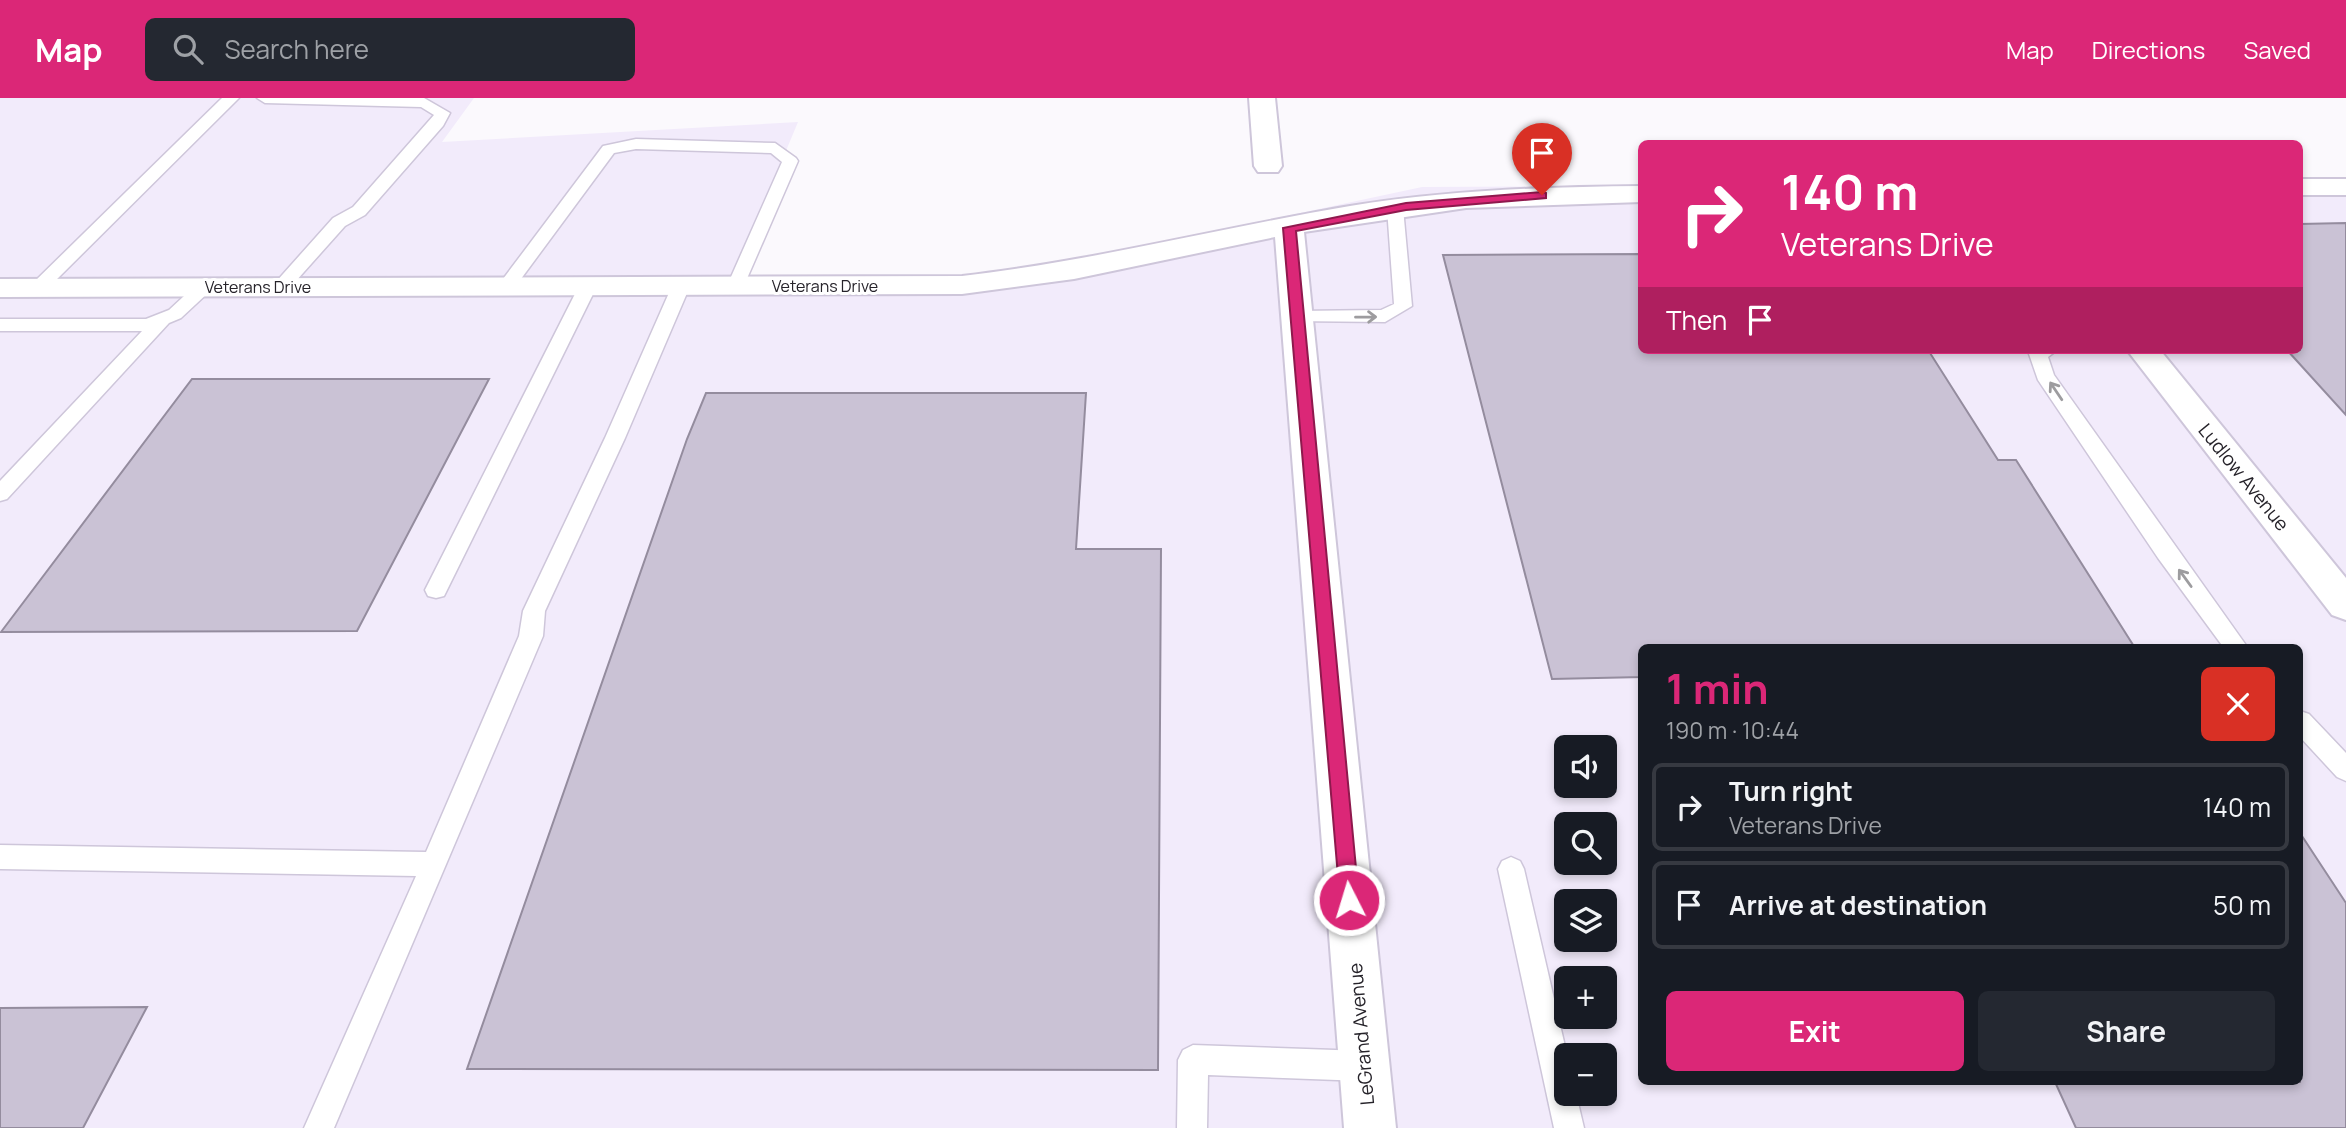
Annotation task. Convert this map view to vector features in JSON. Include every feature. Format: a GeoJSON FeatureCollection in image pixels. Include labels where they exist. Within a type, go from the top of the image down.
{"type":"FeatureCollection","features":[{"type":"Feature","properties":{"kind":"street"},"geometry":{"type":"LineString","coordinates":[[1262,98],[1268,166]]}},
{"type":"Feature","properties":{"kind":"street"},"geometry":{"type":"LineString","coordinates":[[2303,187],[2346,187]]}},
{"type":"Feature","properties":{"kind":"street","name":"Veterans Drive"},"geometry":{"type":"LineString","coordinates":[[0,288],[962,285],[1032,279],[1395,208],[1517,196],[1638,194]]}},
{"type":"Feature","properties":{"kind":"street","name":"LeGrand Avenue"},"geometry":{"type":"LineString","coordinates":[[1289,228],[1370,1128]]}},
{"type":"Feature","properties":{"kind":"street","name":"Ludlow Avenue"},"geometry":{"type":"LineString","coordinates":[[2146,354],[2346,605]]}},
{"type":"Feature","properties":{"kind":"lane"},"geometry":{"type":"LineString","coordinates":[[38,288],[231,98]]}},
{"type":"Feature","properties":{"kind":"lane"},"geometry":{"type":"LineString","coordinates":[[265,98],[424,103],[442,113],[438,123],[359,211],[339,222],[281,287]]}},
{"type":"Feature","properties":{"kind":"lane"},"geometry":{"type":"LineString","coordinates":[[506,287],[609,149],[636,144],[775,148],[790,162],[736,286]]}},
{"type":"Feature","properties":{"kind":"lane"},"geometry":{"type":"LineString","coordinates":[[1297,317],[1385,316],[1403,306],[1395,208]]}},
{"type":"Feature","properties":{"kind":"lane"},"geometry":{"type":"LineString","coordinates":[[436,590],[588,286]]}},
{"type":"Feature","properties":{"kind":"lane"},"geometry":{"type":"LineString","coordinates":[[319,1128],[531,636],[534,611],[615,438],[681,286]]}},
{"type":"Feature","properties":{"kind":"lane"},"geometry":{"type":"LineString","coordinates":[[0,325],[149,325],[174,314],[204,287]]}},
{"type":"Feature","properties":{"kind":"lane"},"geometry":{"type":"LineString","coordinates":[[0,494],[162,320]]}},
{"type":"Feature","properties":{"kind":"lane"},"geometry":{"type":"LineString","coordinates":[[2038,354],[2045,376],[2231,640]]}},
{"type":"Feature","properties":{"kind":"lane"},"geometry":{"type":"LineString","coordinates":[[2303,724],[2346,770]]}},
{"type":"Feature","properties":{"kind":"lane"},"geometry":{"type":"LineString","coordinates":[[0,857],[434,864]]}},
{"type":"Feature","properties":{"kind":"lane"},"geometry":{"type":"LineString","coordinates":[[1511,869],[1569,1128]]}},
{"type":"Feature","properties":{"kind":"lane"},"geometry":{"type":"LineString","coordinates":[[1192,1128],[1193,1060],[1364,1066]]}},
{"type":"Feature","properties":{"kind":"shaded area"},"geometry":{"type":"Polygon","coordinates":[[[0,98],[474,98],[442,142],[798,122],[730,285],[962,285],[1422,187],[1638,186],[1638,354],[2303,354],[2303,183],[2346,182],[2346,1128],[0,1128],[0,98]]]}},
{"type":"Feature","properties":{"kind":"building"},"geometry":{"type":"Polygon","coordinates":[[[2346,223],[2346,415],[2291,354],[2303,354],[2303,224],[2346,223]]]}},
{"type":"Feature","properties":{"kind":"building"},"geometry":{"type":"Polygon","coordinates":[[[1638,254],[1638,354],[1931,354],[1998,460],[2016,460],[2132,644],[1638,644],[1638,677],[1552,679],[1443,255],[1638,254]]]}},
{"type":"Feature","properties":{"kind":"building"},"geometry":{"type":"Polygon","coordinates":[[[192,379],[489,379],[357,631],[1,632],[192,379]]]}},
{"type":"Feature","properties":{"kind":"building"},"geometry":{"type":"Polygon","coordinates":[[[706,393],[1086,393],[1076,549],[1161,549],[1158,1070],[467,1069],[687,439],[706,393]]]}},
{"type":"Feature","properties":{"kind":"building"},"geometry":{"type":"Polygon","coordinates":[[[2303,838],[2346,903],[2346,1128],[2076,1128],[2056,1085],[2303,1085],[2303,838]]]}},
{"type":"Feature","properties":{"kind":"building"},"geometry":{"type":"Polygon","coordinates":[[[147,1007],[83,1128],[0,1128],[0,1008],[147,1007]]]}},
{"type":"Feature","properties":{"kind":"route"},"geometry":{"type":"LineString","coordinates":[[1349,900],[1289,228],[1406,206],[1542,195]]}}]}
